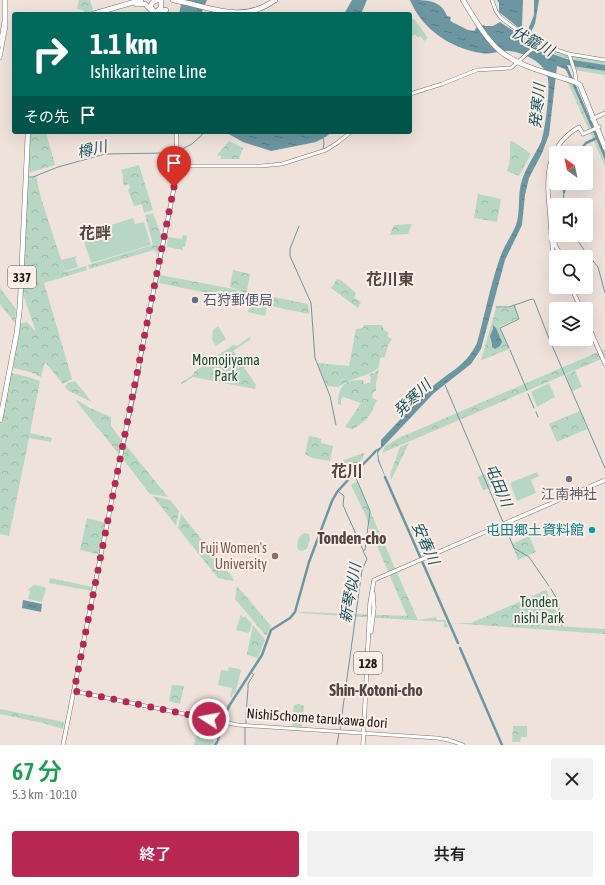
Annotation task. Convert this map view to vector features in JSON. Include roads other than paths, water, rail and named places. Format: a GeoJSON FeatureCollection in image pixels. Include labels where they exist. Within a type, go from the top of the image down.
{"type":"FeatureCollection","features":[{"type":"Feature","properties":{"kind":"highway"},"geometry":{"type":"LineString","coordinates":[[104,12],[136,0]]}},
{"type":"Feature","properties":{"kind":"highway"},"geometry":{"type":"LineString","coordinates":[[100,12],[141,0]]}},
{"type":"Feature","properties":{"kind":"highway"},"geometry":{"type":"LineString","coordinates":[[121,6],[146,0]]}},
{"type":"Feature","properties":{"kind":"highway"},"geometry":{"type":"LineString","coordinates":[[161,0],[165,12],[156,12],[151,6],[153,1],[161,0]]}},
{"type":"Feature","properties":{"kind":"highway"},"geometry":{"type":"LineString","coordinates":[[156,12],[161,8],[161,0]]}},
{"type":"Feature","properties":{"kind":"highway"},"geometry":{"type":"LineString","coordinates":[[173,0],[230,12]]}},
{"type":"Feature","properties":{"kind":"highway"},"geometry":{"type":"LineString","coordinates":[[208,7],[236,11],[258,7],[271,0]]}},
{"type":"Feature","properties":{"kind":"highway"},"geometry":{"type":"LineString","coordinates":[[248,12],[259,9],[275,0]]}},
{"type":"Feature","properties":{"kind":"highway"},"geometry":{"type":"LineString","coordinates":[[464,0],[494,45],[508,56],[573,80],[583,87],[594,119],[595,129],[605,148]]}},
{"type":"Feature","properties":{"kind":"highway"},"geometry":{"type":"LineString","coordinates":[[121,6],[142,3],[154,12]]}},
{"type":"Feature","properties":{"kind":"highway"},"geometry":{"type":"LineString","coordinates":[[595,129],[605,142]]}},
{"type":"Feature","properties":{"kind":"highway","name":"337"},"geometry":{"type":"LineString","coordinates":[[0,412],[16,332],[19,305],[28,134]]}},
{"type":"Feature","properties":{"kind":"highway","name":"337"},"geometry":{"type":"LineString","coordinates":[[0,420],[17,332],[20,305],[28,134]]}},
{"type":"Feature","properties":{"kind":"main road"},"geometry":{"type":"LineString","coordinates":[[0,45],[4,21],[5,0]]}},
{"type":"Feature","properties":{"kind":"main road"},"geometry":{"type":"LineString","coordinates":[[0,58],[6,22],[5,0]]}},
{"type":"Feature","properties":{"kind":"main road"},"geometry":{"type":"LineString","coordinates":[[492,0],[498,15],[537,46],[570,56],[605,60]]}},
{"type":"Feature","properties":{"kind":"main road"},"geometry":{"type":"LineString","coordinates":[[412,93],[442,84],[472,72],[484,69],[509,69],[537,46]]}},
{"type":"Feature","properties":{"kind":"main road"},"geometry":{"type":"LineString","coordinates":[[570,56],[574,68],[573,80]]}},
{"type":"Feature","properties":{"kind":"main road"},"geometry":{"type":"LineString","coordinates":[[594,119],[605,114]]}},
{"type":"Feature","properties":{"kind":"main road"},"geometry":{"type":"LineString","coordinates":[[553,250],[547,185],[549,166],[556,149],[569,134],[579,127],[583,134],[595,129]]}},
{"type":"Feature","properties":{"kind":"main road"},"geometry":{"type":"LineString","coordinates":[[62,745],[175,182],[177,166],[175,134]]}},
{"type":"Feature","properties":{"kind":"main road"},"geometry":{"type":"LineString","coordinates":[[177,166],[262,166],[282,164],[326,150],[348,134]]}},
{"type":"Feature","properties":{"kind":"main road"},"geometry":{"type":"LineString","coordinates":[[593,336],[605,364]]}},
{"type":"Feature","properties":{"kind":"main road","name":"128"},"geometry":{"type":"LineString","coordinates":[[364,745],[370,634],[369,615],[372,581],[605,481]]}},
{"type":"Feature","properties":{"kind":"main road","name":"128"},"geometry":{"type":"LineString","coordinates":[[421,560],[504,524]]}},
{"type":"Feature","properties":{"kind":"main road","name":"Nishi5chome tarukawa dori"},"geometry":{"type":"LineString","coordinates":[[74,691],[249,726],[437,737],[463,745]]}},
{"type":"Feature","properties":{"kind":"water"},"geometry":{"type":"Polygon","coordinates":[[[182,0],[207,0],[202,12],[179,12],[182,0]]]}},
{"type":"Feature","properties":{"kind":"water"},"geometry":{"type":"Polygon","coordinates":[[[352,0],[367,0],[362,12],[345,12],[352,0]]]}},
{"type":"Feature","properties":{"kind":"water"},"geometry":{"type":"Polygon","coordinates":[[[410,0],[422,0],[437,4],[447,16],[451,17],[450,20],[452,22],[468,30],[474,31],[477,27],[484,25],[493,26],[500,22],[524,38],[529,46],[567,59],[605,65],[605,71],[567,65],[605,153],[605,160],[567,72],[565,69],[557,66],[549,135],[542,153],[529,178],[525,195],[522,225],[505,260],[481,349],[471,364],[434,393],[379,451],[379,460],[387,481],[378,461],[377,451],[372,454],[375,450],[381,447],[381,440],[412,406],[432,387],[463,363],[473,351],[477,343],[497,265],[516,225],[522,180],[543,137],[548,92],[548,79],[546,73],[543,67],[532,59],[525,55],[512,52],[503,51],[487,54],[481,53],[459,47],[448,42],[438,36],[422,20],[410,0]]]}},
{"type":"Feature","properties":{"kind":"water"},"geometry":{"type":"Polygon","coordinates":[[[497,0],[523,0],[522,27],[527,32],[534,15],[534,0],[539,0],[535,24],[529,36],[499,12],[499,3],[497,0]]]}},
{"type":"Feature","properties":{"kind":"water"},"geometry":{"type":"Polygon","coordinates":[[[229,134],[329,134],[316,142],[271,151],[243,142],[229,134]]]}},
{"type":"Feature","properties":{"kind":"water"},"geometry":{"type":"Polygon","coordinates":[[[493,325],[496,328],[502,342],[500,346],[495,349],[492,347],[490,336],[493,325]]]}},
{"type":"Feature","properties":{"kind":"water"},"geometry":{"type":"Polygon","coordinates":[[[23,600],[42,604],[41,612],[22,608],[23,600]]]}},
{"type":"Feature","properties":{"kind":"waterway","name":"樽川"},"geometry":{"type":"LineString","coordinates":[[178,151],[192,144],[203,134]]}},
{"type":"Feature","properties":{"kind":"waterway"},"geometry":{"type":"LineString","coordinates":[[323,138],[323,149]]}},
{"type":"Feature","properties":{"kind":"waterway"},"geometry":{"type":"LineString","coordinates":[[584,146],[586,143],[597,138]]}},
{"type":"Feature","properties":{"kind":"waterway","name":"樽川"},"geometry":{"type":"LineString","coordinates":[[28,177],[33,177],[58,167],[105,154],[166,153],[175,151]]}},
{"type":"Feature","properties":{"kind":"waterway"},"geometry":{"type":"LineString","coordinates":[[564,192],[564,198]]}},
{"type":"Feature","properties":{"kind":"waterway"},"geometry":{"type":"LineString","coordinates":[[155,293],[172,208]]}},
{"type":"Feature","properties":{"kind":"waterway"},"geometry":{"type":"LineString","coordinates":[[299,226],[290,249],[290,256],[311,303],[315,358],[330,396],[336,425]]}},
{"type":"Feature","properties":{"kind":"waterway"},"geometry":{"type":"LineString","coordinates":[[579,242],[598,267],[605,293]]}},
{"type":"Feature","properties":{"kind":"waterway"},"geometry":{"type":"LineString","coordinates":[[141,364],[154,297]]}},
{"type":"Feature","properties":{"kind":"waterway"},"geometry":{"type":"LineString","coordinates":[[496,307],[509,307],[532,299],[534,300],[605,468]]}},
{"type":"Feature","properties":{"kind":"waterway"},"geometry":{"type":"LineString","coordinates":[[509,348],[500,328],[519,319],[514,305]]}},
{"type":"Feature","properties":{"kind":"waterway"},"geometry":{"type":"LineString","coordinates":[[510,350],[527,390]]}},
{"type":"Feature","properties":{"kind":"waterway"},"geometry":{"type":"LineString","coordinates":[[131,416],[141,367]]}},
{"type":"Feature","properties":{"kind":"waterway","name":"屯田川"},"geometry":{"type":"LineString","coordinates":[[445,385],[514,548],[529,557],[549,586]]}},
{"type":"Feature","properties":{"kind":"waterway"},"geometry":{"type":"LineString","coordinates":[[528,394],[534,408]]}},
{"type":"Feature","properties":{"kind":"waterway"},"geometry":{"type":"LineString","coordinates":[[536,412],[538,417]]}},
{"type":"Feature","properties":{"kind":"waterway"},"geometry":{"type":"LineString","coordinates":[[129,426],[130,422]]}},
{"type":"Feature","properties":{"kind":"waterway"},"geometry":{"type":"LineString","coordinates":[[126,441],[128,430]]}},
{"type":"Feature","properties":{"kind":"waterway","name":"発寒川"},"geometry":{"type":"LineString","coordinates":[[223,720],[229,706],[262,655],[271,630],[290,618],[295,612],[309,562],[332,501],[337,492],[375,452]]}},
{"type":"Feature","properties":{"kind":"waterway","name":"新琴似川"},"geometry":{"type":"LineString","coordinates":[[340,729],[362,570],[367,559],[363,551],[365,550],[370,511],[356,478],[363,471],[359,468]]}},
{"type":"Feature","properties":{"kind":"waterway","name":"安春川"},"geometry":{"type":"LineString","coordinates":[[385,477],[458,643]]}},
{"type":"Feature","properties":{"kind":"waterway"},"geometry":{"type":"LineString","coordinates":[[338,491],[344,496],[343,505],[363,550]]}},
{"type":"Feature","properties":{"kind":"waterway","name":"屯田川"},"geometry":{"type":"LineString","coordinates":[[551,589],[557,599],[562,626]]}},
{"type":"Feature","properties":{"kind":"waterway","name":"安春川"},"geometry":{"type":"LineString","coordinates":[[460,648],[502,745]]}},
{"type":"Feature","properties":{"kind":"waterway","name":"発寒川"},"geometry":{"type":"LineString","coordinates":[[248,688],[248,684],[254,674]]}},
{"type":"Feature","properties":{"kind":"waterway"},"geometry":{"type":"LineString","coordinates":[[246,715],[248,689]]}},
{"type":"Feature","properties":{"kind":"waterway","name":"発寒川"},"geometry":{"type":"LineString","coordinates":[[218,740],[223,723]]}},
{"type":"Feature","properties":{"kind":"waterway"},"geometry":{"type":"LineString","coordinates":[[245,728],[245,745]]}},
{"type":"Feature","properties":{"kind":"waterway","name":"新琴似川"},"geometry":{"type":"LineString","coordinates":[[337,745],[339,733]]}},
{"type":"Feature","properties":{"kind":"place","name":"石狩郵便局"},"geometry":{"type":"Point","coordinates":[195,300]}},
{"type":"Feature","properties":{"kind":"place","name":"江南神社"},"geometry":{"type":"Point","coordinates":[569,479]}},
{"type":"Feature","properties":{"kind":"place","name":"屯田郷土資料館"},"geometry":{"type":"Point","coordinates":[592,530]}},
{"type":"Feature","properties":{"kind":"place","name":"Fuji Women's University"},"geometry":{"type":"Point","coordinates":[275,556]}},
{"type":"Feature","properties":{"kind":"district","name":"花畔"},"geometry":{"type":"Point","coordinates":[95,233]}},
{"type":"Feature","properties":{"kind":"district","name":"花川東"},"geometry":{"type":"Point","coordinates":[390,279]}},
{"type":"Feature","properties":{"kind":"district","name":"花川"},"geometry":{"type":"Point","coordinates":[347,471]}},
{"type":"Feature","properties":{"kind":"district","name":"Tonden-cho"},"geometry":{"type":"Point","coordinates":[352,538]}},
{"type":"Feature","properties":{"kind":"district","name":"Shin-Kotoni-cho"},"geometry":{"type":"Point","coordinates":[376,690]}},
{"type":"Feature","properties":{"kind":"water label","name":"伏籠川"},"geometry":{"type":"Point","coordinates":[533,41]}},
{"type":"Feature","properties":{"kind":"park label","name":"Momojiyama Park"},"geometry":{"type":"Point","coordinates":[226,368]}},
{"type":"Feature","properties":{"kind":"park label","name":"Tonden nishi Park"},"geometry":{"type":"Point","coordinates":[539,610]}}]}
